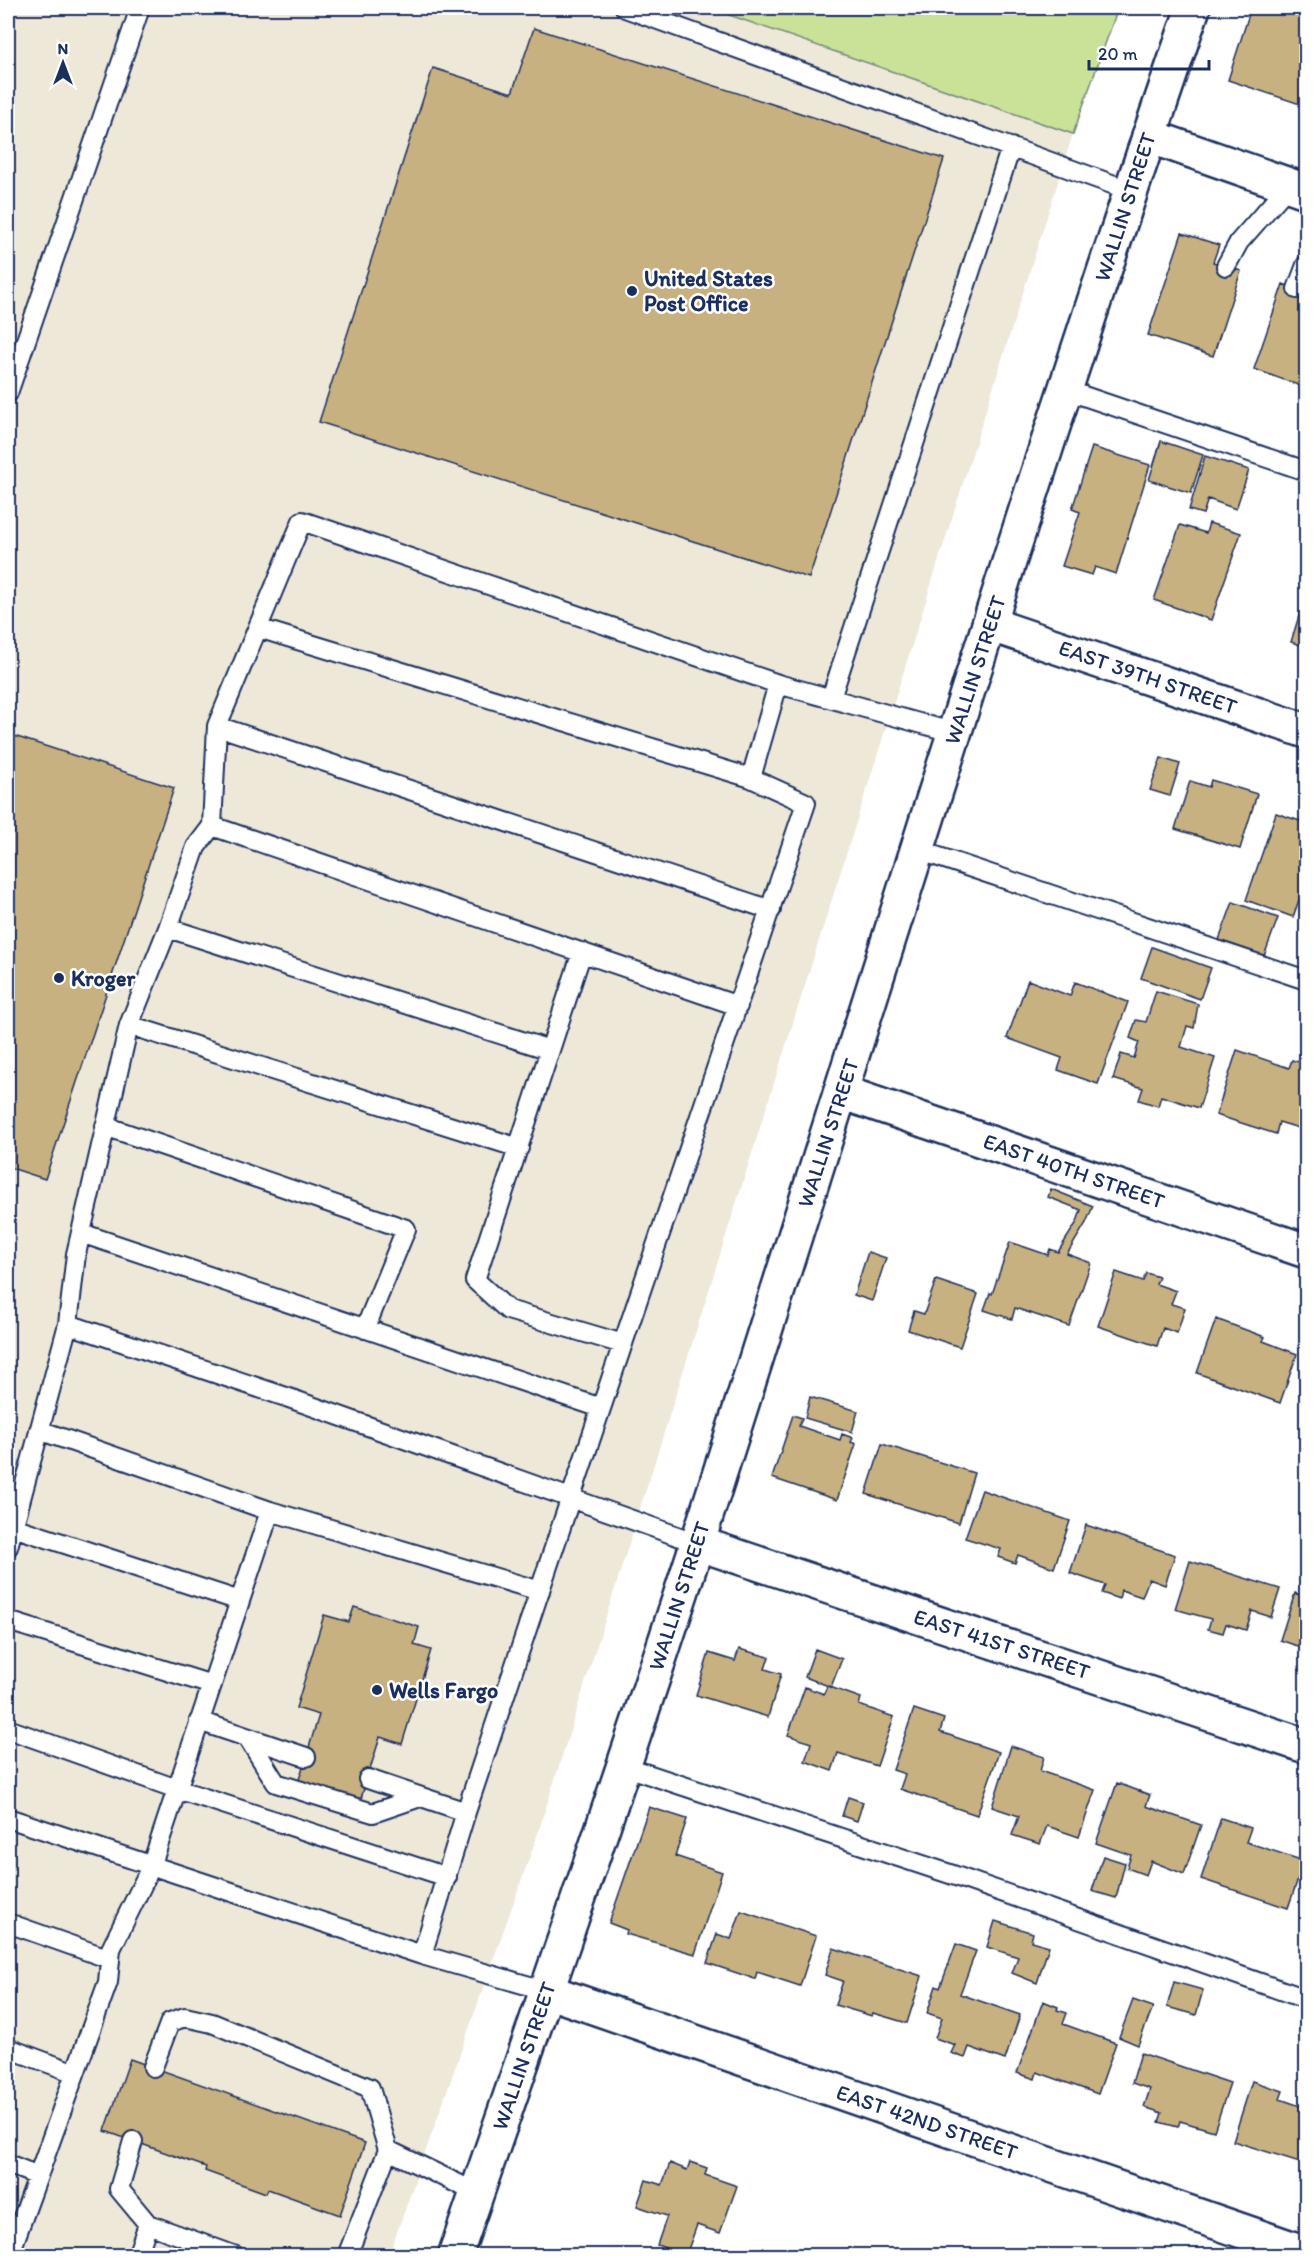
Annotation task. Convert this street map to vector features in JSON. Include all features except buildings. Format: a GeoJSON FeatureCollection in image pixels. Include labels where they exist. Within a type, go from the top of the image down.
{"type":"FeatureCollection","features":[{"type":"Feature","properties":{"kind":"street","name":"WALLIN STREET"},"geometry":{"type":"LineString","coordinates":[[455,2256],[698,1543],[989,624],[1193,8]]}},
{"type":"Feature","properties":{"kind":"street"},"geometry":{"type":"LineString","coordinates":[[1149,136],[1298,188]]}},
{"type":"Feature","properties":{"kind":"street","name":"EAST 39TH STREET"},"geometry":{"type":"LineString","coordinates":[[989,624],[1306,731]]}},
{"type":"Feature","properties":{"kind":"street","name":"EAST 40TH STREET"},"geometry":{"type":"LineString","coordinates":[[841,1092],[1306,1251]]}},
{"type":"Feature","properties":{"kind":"street","name":"EAST 41ST STREET"},"geometry":{"type":"LineString","coordinates":[[698,1543],[1306,1746]]}},
{"type":"Feature","properties":{"kind":"street","name":"EAST 42ND STREET"},"geometry":{"type":"LineString","coordinates":[[547,1991],[1306,2253]]}},
{"type":"Feature","properties":{"kind":"lane"},"geometry":{"type":"LineString","coordinates":[[8,393],[140,8]]}},
{"type":"Feature","properties":{"kind":"lane"},"geometry":{"type":"LineString","coordinates":[[626,8],[1131,191]]}},
{"type":"Feature","properties":{"kind":"lane"},"geometry":{"type":"LineString","coordinates":[[831,698],[1011,147]]}},
{"type":"Feature","properties":{"kind":"lane"},"geometry":{"type":"LineString","coordinates":[[1226,266],[1239,242],[1298,188]]}},
{"type":"Feature","properties":{"kind":"lane"},"geometry":{"type":"LineString","coordinates":[[1297,289],[1306,265]]}},
{"type":"Feature","properties":{"kind":"lane"},"geometry":{"type":"LineString","coordinates":[[1066,390],[1306,471]]}},
{"type":"Feature","properties":{"kind":"lane"},"geometry":{"type":"LineString","coordinates":[[8,1547],[68,1324],[76,1254],[129,1025],[168,928],[196,847],[212,826],[217,726],[302,521],[778,684],[955,733]]}},
{"type":"Feature","properties":{"kind":"lane"},"geometry":{"type":"LineString","coordinates":[[258,628],[751,778],[806,803],[622,1344],[466,1812],[422,1955]]}},
{"type":"Feature","properties":{"kind":"lane"},"geometry":{"type":"LineString","coordinates":[[751,778],[778,684]]}},
{"type":"Feature","properties":{"kind":"lane"},"geometry":{"type":"LineString","coordinates":[[217,726],[771,910]]}},
{"type":"Feature","properties":{"kind":"lane"},"geometry":{"type":"LineString","coordinates":[[212,826],[738,1006]]}},
{"type":"Feature","properties":{"kind":"lane"},"geometry":{"type":"LineString","coordinates":[[918,850],[1306,980]]}},
{"type":"Feature","properties":{"kind":"lane"},"geometry":{"type":"LineString","coordinates":[[168,928],[550,1050]]}},
{"type":"Feature","properties":{"kind":"lane"},"geometry":{"type":"LineString","coordinates":[[582,952],[476,1280],[508,1310],[622,1344]]}},
{"type":"Feature","properties":{"kind":"lane"},"geometry":{"type":"LineString","coordinates":[[129,1025],[519,1148]]}},
{"type":"Feature","properties":{"kind":"lane"},"geometry":{"type":"LineString","coordinates":[[105,1126],[406,1229],[365,1329]]}},
{"type":"Feature","properties":{"kind":"lane"},"geometry":{"type":"LineString","coordinates":[[81,1233],[601,1408]]}},
{"type":"Feature","properties":{"kind":"lane"},"geometry":{"type":"LineString","coordinates":[[68,1324],[289,1398],[570,1500],[698,1543]]}},
{"type":"Feature","properties":{"kind":"lane"},"geometry":{"type":"LineString","coordinates":[[39,1430],[270,1511],[540,1591]]}},
{"type":"Feature","properties":{"kind":"lane"},"geometry":{"type":"LineString","coordinates":[[9,2256],[108,1982],[111,1949],[151,1867],[270,1511]]}},
{"type":"Feature","properties":{"kind":"lane"},"geometry":{"type":"LineString","coordinates":[[13,1527],[240,1601]]}},
{"type":"Feature","properties":{"kind":"lane"},"geometry":{"type":"LineString","coordinates":[[8,1621],[212,1685]]}},
{"type":"Feature","properties":{"kind":"lane"},"geometry":{"type":"LineString","coordinates":[[199,1721],[306,1757]]}},
{"type":"Feature","properties":{"kind":"lane"},"geometry":{"type":"LineString","coordinates":[[8,1729],[177,1789],[447,1877]]}},
{"type":"Feature","properties":{"kind":"lane"},"geometry":{"type":"LineString","coordinates":[[248,1738],[276,1783],[373,1813],[420,1797]]}},
{"type":"Feature","properties":{"kind":"lane"},"geometry":{"type":"LineString","coordinates":[[622,1766],[950,1874],[1306,1999]]}},
{"type":"Feature","properties":{"kind":"lane"},"geometry":{"type":"LineString","coordinates":[[368,1779],[466,1812]]}},
{"type":"Feature","properties":{"kind":"lane"},"geometry":{"type":"LineString","coordinates":[[8,1818],[422,1955],[547,1991]]}},
{"type":"Feature","properties":{"kind":"lane"},"geometry":{"type":"LineString","coordinates":[[8,1923],[110,1959]]}},
{"type":"Feature","properties":{"kind":"lane"},"geometry":{"type":"LineString","coordinates":[[153,2067],[170,2022],[185,2017],[212,2023],[370,2088],[387,2150],[347,2256]]}},
{"type":"Feature","properties":{"kind":"lane"},"geometry":{"type":"LineString","coordinates":[[8,2048],[75,2073]]}},
{"type":"Feature","properties":{"kind":"lane"},"geometry":{"type":"LineString","coordinates":[[133,2141],[119,2189],[148,2224],[209,2251],[236,2256]]}},
{"type":"Feature","properties":{"kind":"lane"},"geometry":{"type":"LineString","coordinates":[[387,2150],[477,2193]]}},
{"type":"Feature","properties":{"kind":"lane"},"geometry":{"type":"LineString","coordinates":[[8,2164],[38,2176]]}},
{"type":"Feature","properties":{"kind":"lane"},"geometry":{"type":"LineString","coordinates":[[137,2256],[148,2224]]}},
{"type":"Feature","properties":{"kind":"shaded area"},"geometry":{"type":"Polygon","coordinates":[[[8,8],[709,8],[1073,134],[536,1839],[389,2255],[8,2256],[8,8]]]}},
{"type":"Feature","properties":{"kind":"green space"},"geometry":{"type":"Polygon","coordinates":[[[709,8],[1118,8],[1073,134],[709,8]]]}},
{"type":"Feature","properties":{"kind":"place","name":"United States Post Office"},"geometry":{"type":"Point","coordinates":[632,291]}},
{"type":"Feature","properties":{"kind":"place","name":"Kroger"},"geometry":{"type":"Point","coordinates":[59,978]}},
{"type":"Feature","properties":{"kind":"place","name":"Wells Fargo"},"geometry":{"type":"Point","coordinates":[377,1690]}}]}
